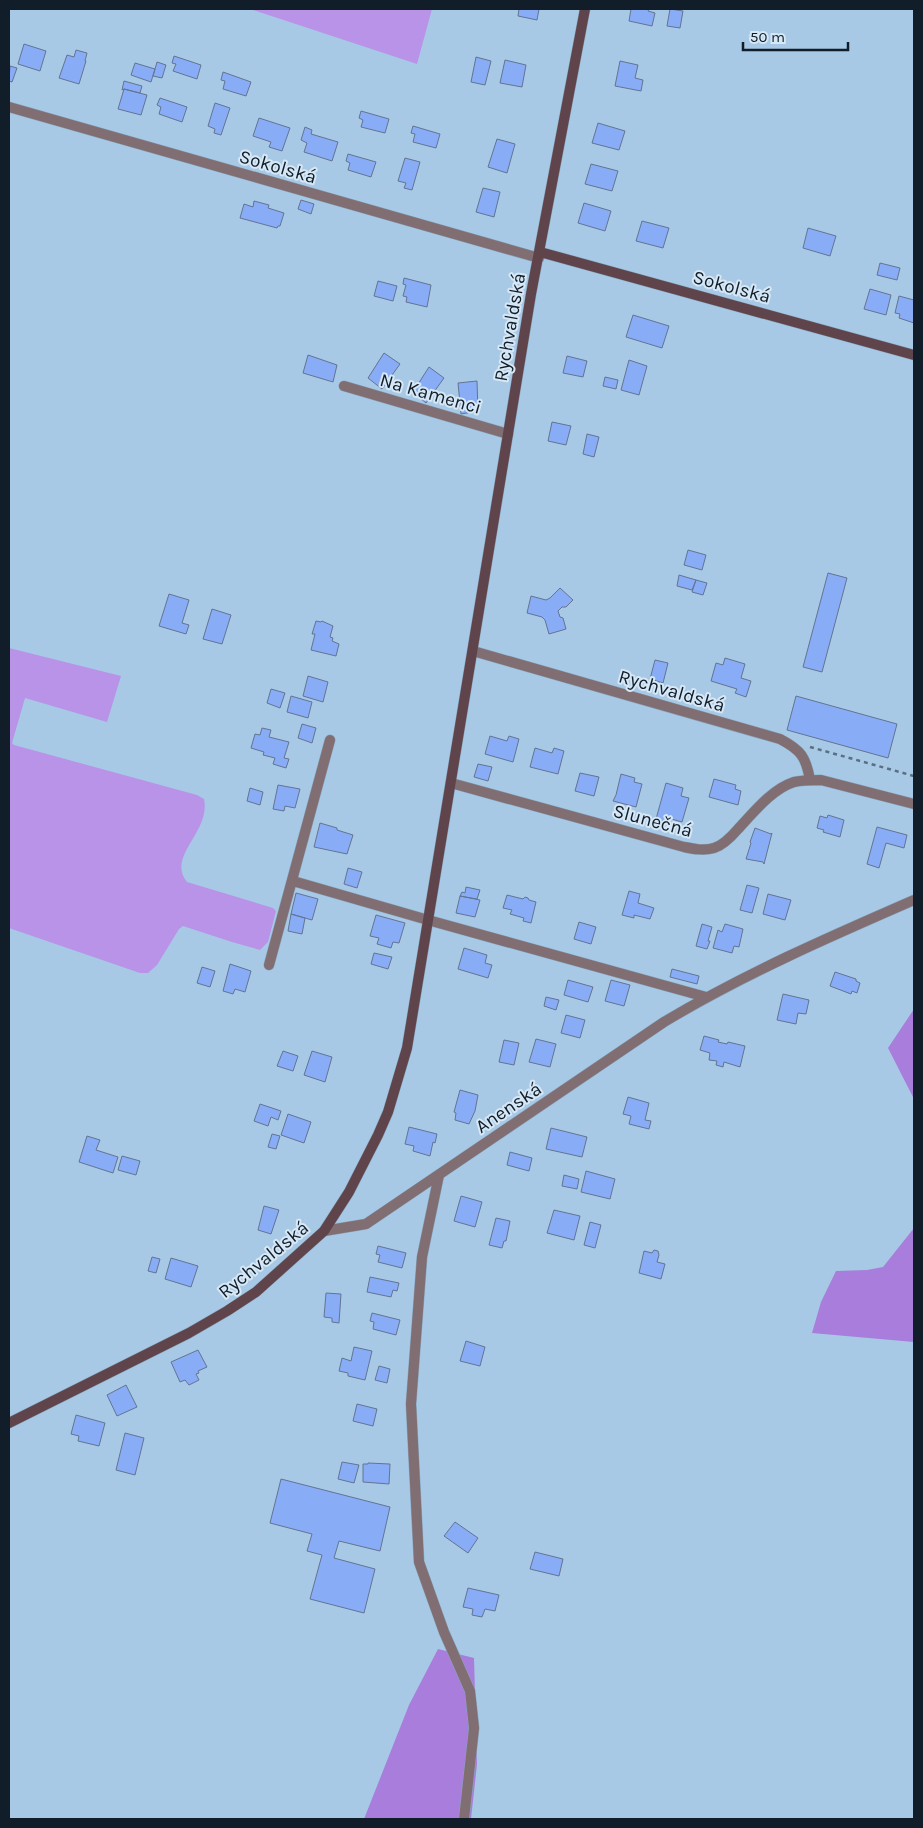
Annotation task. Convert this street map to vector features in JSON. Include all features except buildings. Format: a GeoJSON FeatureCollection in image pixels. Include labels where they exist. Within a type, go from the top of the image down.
{"type":"FeatureCollection","features":[{"type":"Feature","properties":{"kind":"street","name":"Rychvaldská"},"geometry":{"type":"LineString","coordinates":[[9,1423],[190,1333],[256,1292],[324,1231],[353,1184],[378,1135],[394,1094],[407,1048],[531,294],[585,9]]}},
{"type":"Feature","properties":{"kind":"street","name":"Sokolská"},"geometry":{"type":"LineString","coordinates":[[9,106],[539,255],[914,355]]}},
{"type":"Feature","properties":{"kind":"street","name":"Na Kamenci"},"geometry":{"type":"LineString","coordinates":[[344,386],[508,434]]}},
{"type":"Feature","properties":{"kind":"street","name":"Rychvaldská"},"geometry":{"type":"LineString","coordinates":[[473,652],[780,739],[794,746]]}},
{"type":"Feature","properties":{"kind":"street"},"geometry":{"type":"LineString","coordinates":[[269,965],[330,740]]}},
{"type":"Feature","properties":{"kind":"street"},"geometry":{"type":"LineString","coordinates":[[794,746],[803,756],[808,766],[810,780]]}},
{"type":"Feature","properties":{"kind":"street","name":"Slunečná"},"geometry":{"type":"LineString","coordinates":[[451,783],[684,847],[701,850],[716,847],[730,838],[763,803],[794,782],[821,780],[914,804]]}},
{"type":"Feature","properties":{"kind":"street"},"geometry":{"type":"LineString","coordinates":[[293,881],[706,997]]}},
{"type":"Feature","properties":{"kind":"street","name":"Anenská"},"geometry":{"type":"LineString","coordinates":[[324,1231],[366,1224],[664,1022],[706,997],[826,938],[914,900]]}},
{"type":"Feature","properties":{"kind":"street"},"geometry":{"type":"LineString","coordinates":[[439,1175],[422,1257],[411,1404],[419,1562],[444,1632],[470,1691],[474,1728],[464,1819]]}},
{"type":"Feature","properties":{"kind":"path"},"geometry":{"type":"LineString","coordinates":[[794,746],[805,746],[914,776]]}},
{"type":"Feature","properties":{"kind":"shaded area"},"geometry":{"type":"Polygon","coordinates":[[[250,9],[432,9],[417,64],[250,9]]]}},
{"type":"Feature","properties":{"kind":"shaded area"},"geometry":{"type":"Polygon","coordinates":[[[9,648],[121,676],[107,722],[25,698],[12,743],[197,795],[204,799],[204,811],[201,822],[185,853],[182,872],[187,882],[273,908],[276,911],[268,942],[260,950],[183,926],[179,929],[157,965],[148,973],[140,973],[9,928],[9,648]]]}},
{"type":"Feature","properties":{"kind":"shaded area"},"geometry":{"type":"Polygon","coordinates":[[[914,1009],[914,1099],[888,1048],[914,1009]]]}},
{"type":"Feature","properties":{"kind":"shaded area"},"geometry":{"type":"Polygon","coordinates":[[[914,1228],[914,1342],[812,1333],[821,1302],[836,1271],[867,1270],[883,1267],[914,1228]]]}},
{"type":"Feature","properties":{"kind":"shaded area"},"geometry":{"type":"Polygon","coordinates":[[[438,1649],[474,1658],[477,1764],[471,1819],[364,1819],[409,1705],[438,1649]]]}}]}
